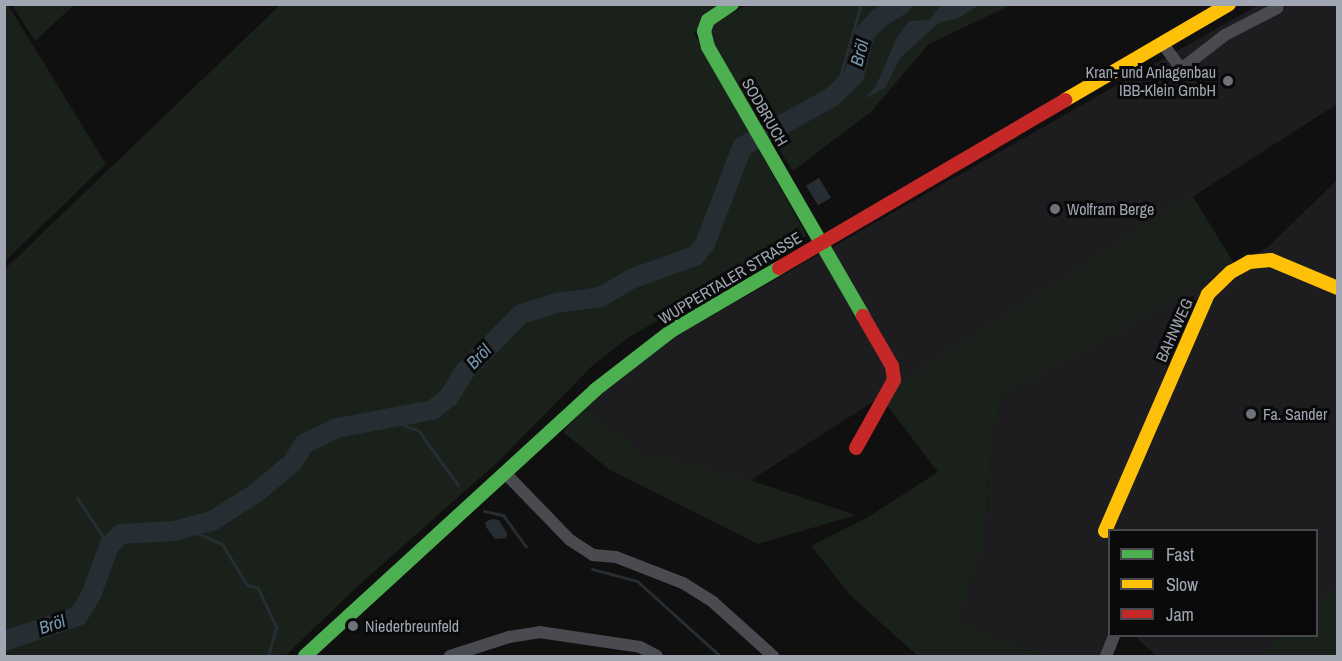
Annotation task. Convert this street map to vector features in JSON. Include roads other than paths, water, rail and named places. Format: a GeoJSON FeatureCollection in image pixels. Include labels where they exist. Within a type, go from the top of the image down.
{"type":"FeatureCollection","features":[{"type":"Feature","properties":{"kind":"main road","name":"SODBRUCH"},"geometry":{"type":"LineString","coordinates":[[732,4],[708,20],[704,32],[708,47],[892,366],[894,380],[856,448]]}},
{"type":"Feature","properties":{"kind":"main road","name":"WUPPERTALER STRASSE"},"geometry":{"type":"LineString","coordinates":[[305,657],[633,358],[671,331],[1229,4]]}},
{"type":"Feature","properties":{"kind":"main road","name":"BAHNWEG"},"geometry":{"type":"LineString","coordinates":[[1112,529],[1112,514],[1208,294],[1231,272],[1250,262],[1271,260],[1338,288]]}},
{"type":"Feature","properties":{"kind":"street"},"geometry":{"type":"LineString","coordinates":[[1163,44],[1181,69],[1225,35],[1276,8]]}},
{"type":"Feature","properties":{"kind":"street"},"geometry":{"type":"LineString","coordinates":[[506,474],[570,540],[593,555],[616,557],[683,583],[713,602],[773,657]]}},
{"type":"Feature","properties":{"kind":"street"},"geometry":{"type":"LineString","coordinates":[[450,657],[508,637],[539,632],[640,647],[657,657]]}},
{"type":"Feature","properties":{"kind":"street"},"geometry":{"type":"LineString","coordinates":[[1106,657],[1114,637]]}},
{"type":"Feature","properties":{"kind":"waterway"},"geometry":{"type":"LineString","coordinates":[[835,94],[861,4]]}},
{"type":"Feature","properties":{"kind":"waterway","name":"Bröl"},"geometry":{"type":"LineString","coordinates":[[4,641],[78,616],[91,595],[109,546],[121,534],[174,531],[212,521],[256,493],[293,462],[304,444],[337,428],[432,410],[449,397],[464,372],[521,314],[557,303],[601,297],[631,279],[695,256],[705,244],[742,147],[832,97],[854,76],[865,33],[878,19],[902,4]]}},
{"type":"Feature","properties":{"kind":"waterway"},"geometry":{"type":"LineString","coordinates":[[395,415],[405,426],[418,430],[458,485]]}},
{"type":"Feature","properties":{"kind":"waterway"},"geometry":{"type":"LineString","coordinates":[[77,498],[109,546]]}},
{"type":"Feature","properties":{"kind":"waterway"},"geometry":{"type":"LineString","coordinates":[[484,511],[503,515],[526,547]]}},
{"type":"Feature","properties":{"kind":"waterway"},"geometry":{"type":"LineString","coordinates":[[186,528],[222,544],[247,585],[258,588],[276,627],[268,656]]}},
{"type":"Feature","properties":{"kind":"waterway"},"geometry":{"type":"LineString","coordinates":[[592,569],[637,581],[720,656]]}},
{"type":"Feature","properties":{"kind":"place","name":"Kran- und Anlagenbau IBB-Klein GmbH"},"geometry":{"type":"Point","coordinates":[1228,81]}},
{"type":"Feature","properties":{"kind":"place","name":"Wolfram Berge"},"geometry":{"type":"Point","coordinates":[1055,209]}},
{"type":"Feature","properties":{"kind":"place","name":"Fa. Sander"},"geometry":{"type":"Point","coordinates":[1251,414]}},
{"type":"Feature","properties":{"kind":"place","name":"Niederbreunfeld"},"geometry":{"type":"Point","coordinates":[353,626]}}]}
